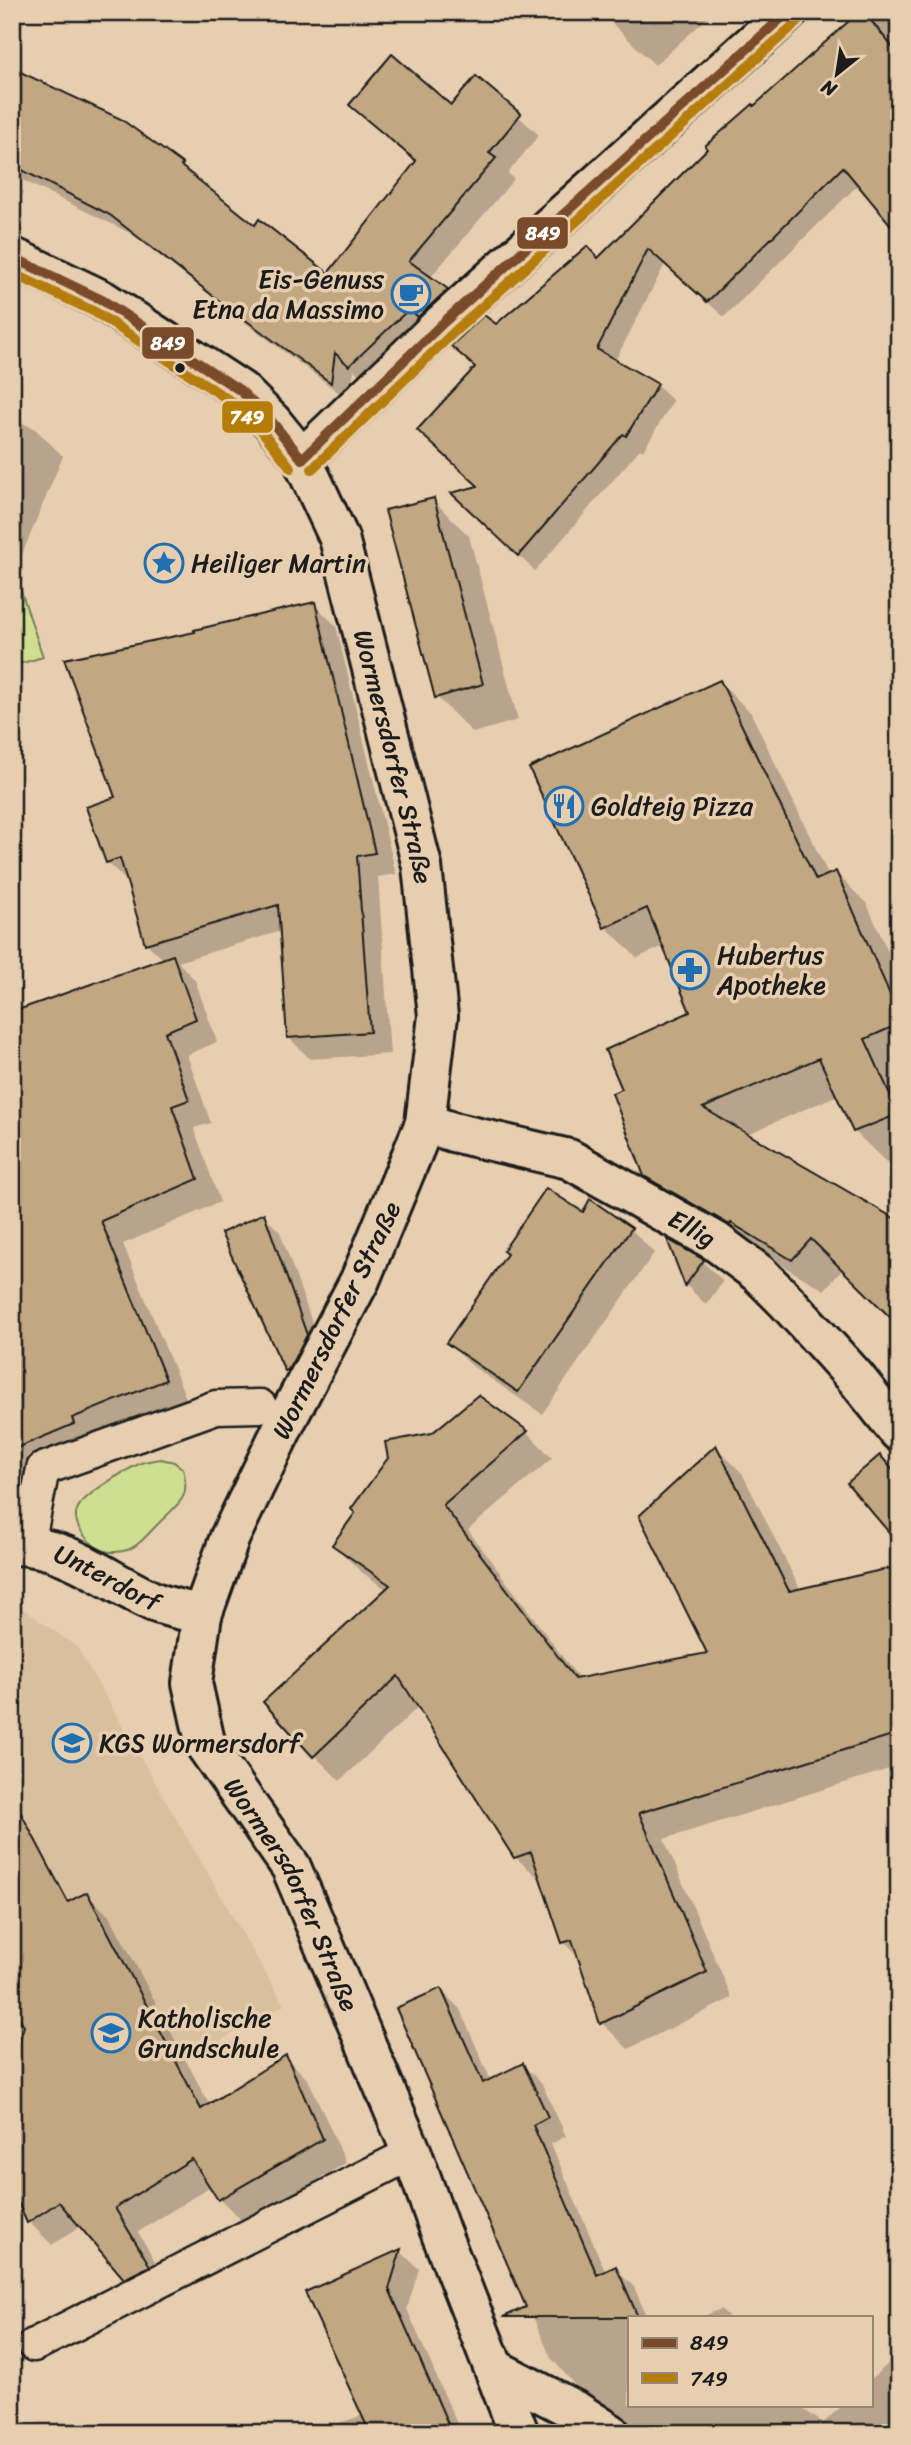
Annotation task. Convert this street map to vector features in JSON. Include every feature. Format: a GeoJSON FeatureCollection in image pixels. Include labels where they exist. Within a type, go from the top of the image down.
{"type":"FeatureCollection","features":[{"type":"Feature","properties":{"kind":"main road"},"geometry":{"type":"LineString","coordinates":[[302,459],[444,322],[788,12]]}},
{"type":"Feature","properties":{"kind":"main road","name":"Wormersdorfer Straße"},"geometry":{"type":"LineString","coordinates":[[12,257],[102,300],[240,391],[272,422],[302,459],[339,538],[422,866],[438,1017],[425,1123],[360,1280],[287,1419],[230,1537],[202,1615],[192,1683],[206,1746],[291,1867],[412,2153],[519,2433]]}},
{"type":"Feature","properties":{"kind":"main road","name":"Ellig"},"geometry":{"type":"LineString","coordinates":[[425,1123],[569,1159],[715,1241],[758,1273],[786,1301],[856,1377],[899,1432]]}},
{"type":"Feature","properties":{"kind":"main road","name":"Unterdorf"},"geometry":{"type":"LineString","coordinates":[[20,1545],[78,1560],[152,1601],[202,1615]]}},
{"type":"Feature","properties":{"kind":"main road"},"geometry":{"type":"LineString","coordinates":[[495,2369],[576,2411],[610,2433]]}},
{"type":"Feature","properties":{"kind":"lane"},"geometry":{"type":"LineString","coordinates":[[20,1545],[43,1469],[216,1407],[260,1406]]}},
{"type":"Feature","properties":{"kind":"lane"},"geometry":{"type":"LineString","coordinates":[[34,2345],[412,2153]]}},
{"type":"Feature","properties":{"kind":"shaded area","name":"KGS Wormersdorf"},"geometry":{"type":"Polygon","coordinates":[[[12,1601],[77,1647],[284,2005],[178,2065],[88,1892],[68,1902],[12,1851],[12,1601]]]}},
{"type":"Feature","properties":{"kind":"green space"},"geometry":{"type":"Polygon","coordinates":[[[12,575],[16,576],[43,657],[12,666],[12,575]]]}},
{"type":"Feature","properties":{"kind":"green space"},"geometry":{"type":"Polygon","coordinates":[[[161,1459],[174,1462],[183,1469],[186,1486],[180,1502],[132,1548],[110,1552],[94,1545],[77,1523],[80,1504],[125,1471],[141,1463],[161,1459]]]}},
{"type":"Feature","properties":{"kind":"building"},"geometry":{"type":"Polygon","coordinates":[[[859,12],[864,12],[899,55],[899,235],[843,167],[707,302],[648,249],[597,349],[658,384],[626,436],[623,434],[518,556],[451,493],[478,486],[417,430],[475,367],[451,346],[484,315],[496,324],[587,246],[598,258],[707,149],[705,146],[859,12]]]}},
{"type":"Feature","properties":{"kind":"building"},"geometry":{"type":"Polygon","coordinates":[[[392,54],[451,105],[476,76],[521,114],[489,153],[496,158],[409,261],[448,289],[418,317],[409,309],[349,366],[335,353],[331,383],[217,299],[110,215],[12,165],[12,68],[121,119],[183,164],[181,166],[255,225],[259,219],[328,273],[416,161],[349,105],[392,54]]]}},
{"type":"Feature","properties":{"kind":"building"},"geometry":{"type":"Polygon","coordinates":[[[434,498],[483,684],[435,698],[385,510],[434,498]]]}},
{"type":"Feature","properties":{"kind":"building"},"geometry":{"type":"Polygon","coordinates":[[[315,602],[375,853],[357,856],[370,1032],[287,1038],[278,905],[145,944],[120,858],[106,863],[86,807],[115,797],[64,659],[195,632],[194,630],[315,602]]]}},
{"type":"Feature","properties":{"kind":"building"},"geometry":{"type":"Polygon","coordinates":[[[720,680],[816,880],[836,871],[899,1015],[899,1024],[865,1039],[899,1114],[853,1132],[819,1058],[703,1108],[899,1221],[899,1326],[811,1239],[792,1260],[644,1176],[612,1093],[622,1089],[605,1050],[690,1012],[647,908],[604,928],[529,768],[720,680]]]}},
{"type":"Feature","properties":{"kind":"building"},"geometry":{"type":"Polygon","coordinates":[[[173,955],[196,1019],[165,1032],[189,1100],[172,1106],[198,1179],[101,1221],[166,1380],[72,1418],[74,1424],[12,1450],[12,1012],[173,955]]]}},
{"type":"Feature","properties":{"kind":"building"},"geometry":{"type":"Polygon","coordinates":[[[546,1188],[583,1212],[590,1199],[632,1228],[518,1392],[446,1343],[507,1254],[503,1251],[546,1188]]]}},
{"type":"Feature","properties":{"kind":"building"},"geometry":{"type":"Polygon","coordinates":[[[264,1213],[307,1335],[285,1371],[221,1233],[264,1213]]]}},
{"type":"Feature","properties":{"kind":"building"},"geometry":{"type":"Polygon","coordinates":[[[667,1239],[704,1260],[685,1286],[667,1239]]]}},
{"type":"Feature","properties":{"kind":"building"},"geometry":{"type":"Polygon","coordinates":[[[478,1395],[528,1431],[443,1505],[575,1679],[707,1653],[639,1516],[716,1445],[789,1591],[899,1566],[899,1733],[639,1813],[707,1972],[600,2024],[572,1940],[562,1943],[531,1852],[514,1858],[398,1676],[313,1757],[263,1702],[390,1585],[332,1545],[355,1513],[351,1509],[388,1458],[385,1442],[432,1433],[478,1395]]]}},
{"type":"Feature","properties":{"kind":"building"},"geometry":{"type":"Polygon","coordinates":[[[880,1455],[899,1477],[899,1544],[847,1483],[880,1455]]]}},
{"type":"Feature","properties":{"kind":"building","name":"Katholische Grundschule"},"geometry":{"type":"Polygon","coordinates":[[[12,1796],[68,1902],[87,1892],[201,2109],[286,2055],[323,2139],[218,2200],[192,2159],[115,2208],[150,2266],[124,2279],[59,2202],[27,2223],[12,2189],[12,2063],[24,2026],[12,2004],[12,1796]]]}},
{"type":"Feature","properties":{"kind":"building"},"geometry":{"type":"Polygon","coordinates":[[[441,1988],[483,2083],[523,2063],[548,2117],[533,2125],[597,2275],[616,2266],[638,2316],[503,2317],[526,2307],[396,2008],[441,1988]]]}},
{"type":"Feature","properties":{"kind":"building"},"geometry":{"type":"Polygon","coordinates":[[[401,2249],[389,2289],[452,2433],[370,2433],[305,2292],[401,2249]]]}},
{"type":"Feature","properties":{"kind":"transit line","name":"849"},"geometry":{"type":"LineString","coordinates":[[302,459],[444,322],[788,12]]}},
{"type":"Feature","properties":{"kind":"transit line","name":"749"},"geometry":{"type":"LineString","coordinates":[[312,469],[454,332],[797,22]]}},
{"type":"Feature","properties":{"kind":"transit line","name":"849"},"geometry":{"type":"LineString","coordinates":[[12,257],[102,300],[241,391],[272,422],[302,459]]}},
{"type":"Feature","properties":{"kind":"transit line","name":"749"},"geometry":{"type":"LineString","coordinates":[[12,273],[95,312],[232,402],[262,431],[291,468]]}},
{"type":"Feature","properties":{"kind":"place","name":"Eis-Genuss Etna da Massimo"},"geometry":{"type":"Point","coordinates":[411,294]}},
{"type":"Feature","properties":{"kind":"place","name":"Heiliger Martin"},"geometry":{"type":"Point","coordinates":[164,563]}},
{"type":"Feature","properties":{"kind":"place","name":"Goldteig Pizza"},"geometry":{"type":"Point","coordinates":[564,806]}},
{"type":"Feature","properties":{"kind":"place","name":"Hubertus Apotheke"},"geometry":{"type":"Point","coordinates":[690,970]}},
{"type":"Feature","properties":{"kind":"place","name":"KGS Wormersdorf"},"geometry":{"type":"Point","coordinates":[72,1743]}},
{"type":"Feature","properties":{"kind":"place","name":"Katholische Grundschule"},"geometry":{"type":"Point","coordinates":[111,2033]}}]}
